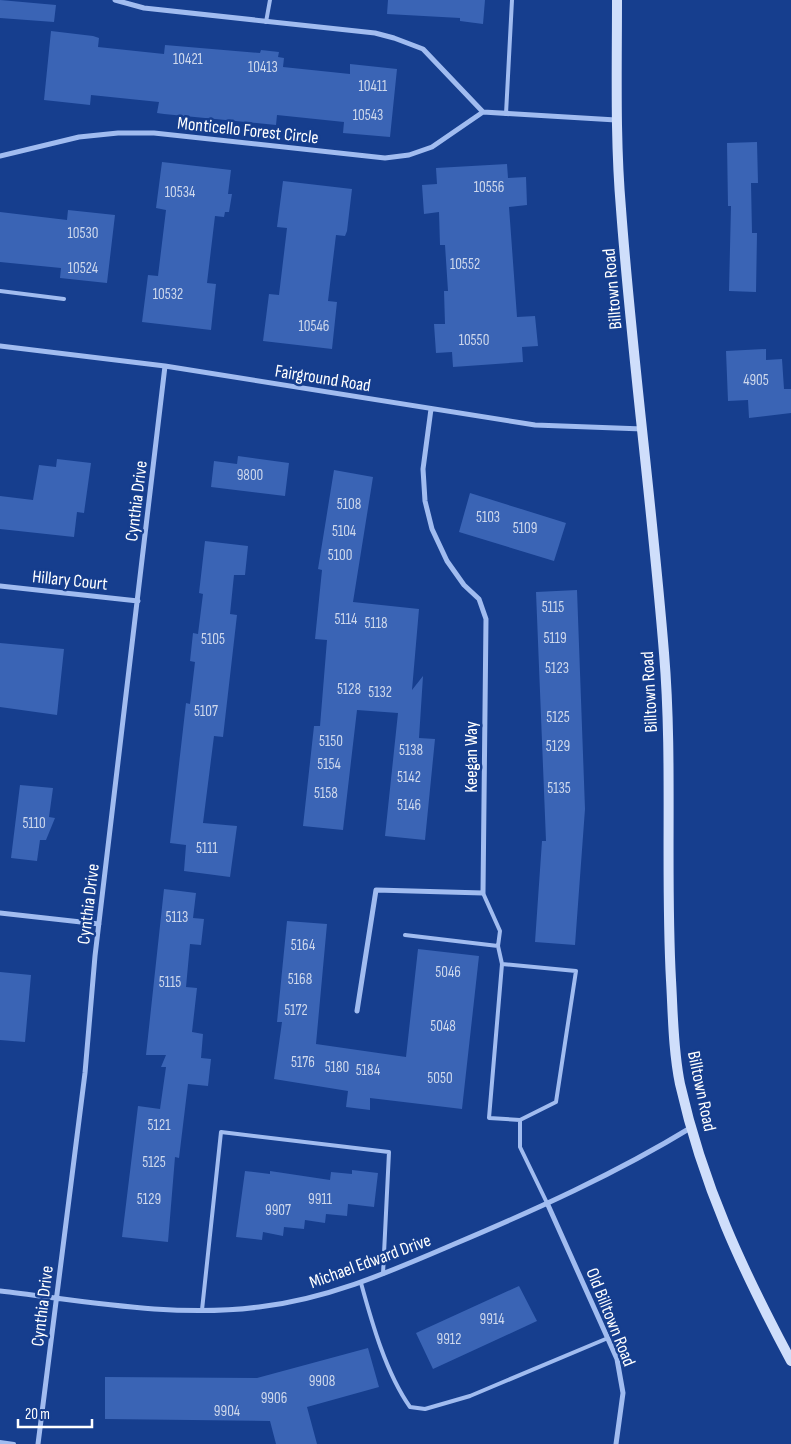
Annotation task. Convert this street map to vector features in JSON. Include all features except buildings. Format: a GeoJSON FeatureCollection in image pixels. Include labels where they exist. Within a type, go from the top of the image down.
{"type":"FeatureCollection","features":[{"type":"Feature","properties":{"kind":"main road","name":"Billtown Road"},"geometry":{"type":"LineString","coordinates":[[617,0],[616,120],[620,208],[668,692],[668,930],[674,1035],[680,1082],[711,1193],[730,1242],[791,1361]]}},
{"type":"Feature","properties":{"kind":"street"},"geometry":{"type":"LineString","coordinates":[[115,0],[144,8],[375,34],[394,38],[422,49],[483,112],[616,120]]}},
{"type":"Feature","properties":{"kind":"street","name":"Monticello Forest Circle"},"geometry":{"type":"LineString","coordinates":[[0,156],[79,137],[118,132],[154,133],[385,158],[409,155],[432,147],[483,112]]}},
{"type":"Feature","properties":{"kind":"street","name":"Fairground Road"},"geometry":{"type":"LineString","coordinates":[[0,346],[166,366],[535,425],[643,429]]}},
{"type":"Feature","properties":{"kind":"street","name":"Cynthia Drive"},"geometry":{"type":"LineString","coordinates":[[38,1444],[85,1073],[100,924],[166,366]]}},
{"type":"Feature","properties":{"kind":"street","name":"Keegan Way"},"geometry":{"type":"LineString","coordinates":[[431,409],[422,469],[425,501],[432,529],[447,561],[464,584],[479,599],[486,619],[483,893]]}},
{"type":"Feature","properties":{"kind":"street","name":"Hillary Court"},"geometry":{"type":"LineString","coordinates":[[0,586],[138,601]]}},
{"type":"Feature","properties":{"kind":"street"},"geometry":{"type":"LineString","coordinates":[[357,1011],[376,890],[483,893]]}},
{"type":"Feature","properties":{"kind":"street"},"geometry":{"type":"LineString","coordinates":[[0,913],[100,924]]}},
{"type":"Feature","properties":{"kind":"street","name":"Michael Edward Drive"},"geometry":{"type":"LineString","coordinates":[[0,1291],[92,1303],[202,1310],[258,1307],[301,1300],[361,1283],[548,1205],[654,1150],[692,1127]]}},
{"type":"Feature","properties":{"kind":"street","name":"Old Billtown Road"},"geometry":{"type":"LineString","coordinates":[[548,1205],[608,1338],[621,1376],[623,1393],[616,1444]]}},
{"type":"Feature","properties":{"kind":"lane"},"geometry":{"type":"LineString","coordinates":[[266,22],[270,0]]}},
{"type":"Feature","properties":{"kind":"lane"},"geometry":{"type":"LineString","coordinates":[[506,114],[512,0]]}},
{"type":"Feature","properties":{"kind":"lane"},"geometry":{"type":"LineString","coordinates":[[0,291],[64,299]]}},
{"type":"Feature","properties":{"kind":"lane"},"geometry":{"type":"LineString","coordinates":[[483,893],[500,931],[498,946],[502,964],[489,1118],[520,1120],[556,1102],[576,971],[502,964]]}},
{"type":"Feature","properties":{"kind":"lane"},"geometry":{"type":"LineString","coordinates":[[404,935],[498,946]]}},
{"type":"Feature","properties":{"kind":"lane"},"geometry":{"type":"LineString","coordinates":[[520,1120],[520,1147],[548,1205]]}},
{"type":"Feature","properties":{"kind":"lane"},"geometry":{"type":"LineString","coordinates":[[202,1310],[222,1132],[389,1152],[383,1274]]}},
{"type":"Feature","properties":{"kind":"lane"},"geometry":{"type":"LineString","coordinates":[[361,1283],[370,1316],[394,1378],[410,1407],[425,1410],[470,1396],[608,1338]]}},
{"type":"Feature","properties":{"kind":"lane"},"geometry":{"type":"LineString","coordinates":[[0,1442],[14,1444]]}}]}
